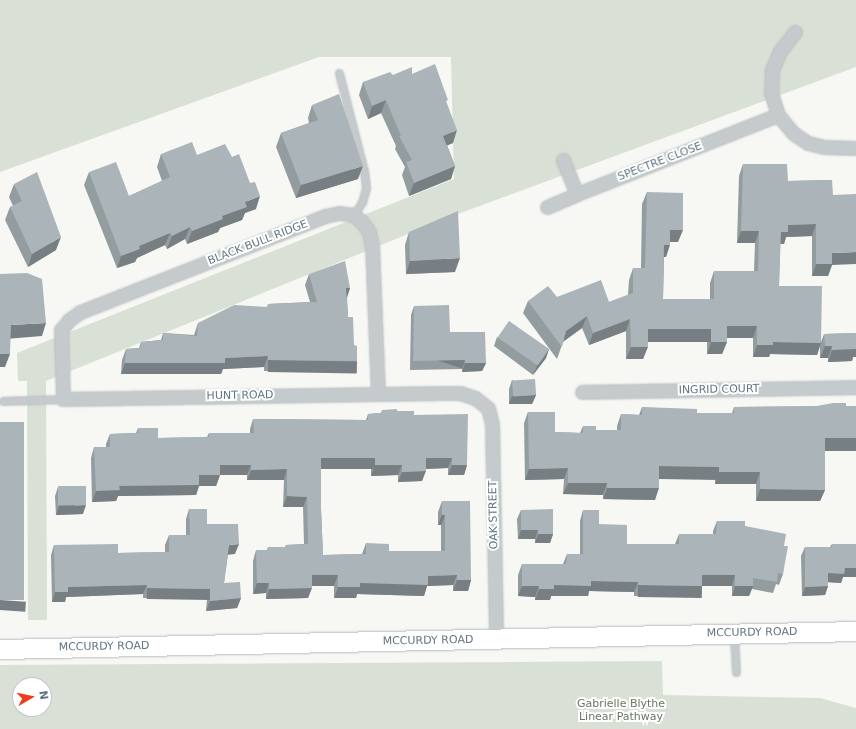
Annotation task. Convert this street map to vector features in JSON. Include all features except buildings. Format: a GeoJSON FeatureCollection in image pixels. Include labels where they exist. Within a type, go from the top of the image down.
{"type":"FeatureCollection","features":[{"type":"Feature","properties":{"kind":"main road","name":"MCCURDY ROAD"},"geometry":{"type":"LineString","coordinates":[[0,649],[856,631]]}},
{"type":"Feature","properties":{"kind":"street"},"geometry":{"type":"LineString","coordinates":[[795,32],[780,51],[772,70],[771,93],[778,116],[793,133],[808,143],[824,147],[856,148]]}},
{"type":"Feature","properties":{"kind":"street","name":"SPECTRE CLOSE"},"geometry":{"type":"LineString","coordinates":[[547,207],[778,116]]}},
{"type":"Feature","properties":{"kind":"street"},"geometry":{"type":"LineString","coordinates":[[563,160],[577,194]]}},
{"type":"Feature","properties":{"kind":"street","name":"BLACK BULL RIDGE"},"geometry":{"type":"LineString","coordinates":[[63,400],[62,330],[69,320],[80,312],[324,216],[339,213],[354,215]]}},
{"type":"Feature","properties":{"kind":"street"},"geometry":{"type":"LineString","coordinates":[[354,215],[362,222],[369,232],[372,247],[378,394]]}},
{"type":"Feature","properties":{"kind":"street","name":"INGRID COURT"},"geometry":{"type":"LineString","coordinates":[[582,392],[856,387]]}},
{"type":"Feature","properties":{"kind":"street","name":"HUNT ROAD"},"geometry":{"type":"LineString","coordinates":[[63,400],[460,393],[475,398]]}},
{"type":"Feature","properties":{"kind":"street","name":"OAK STREET"},"geometry":{"type":"LineString","coordinates":[[475,398],[488,408],[492,424],[496,639]]}},
{"type":"Feature","properties":{"kind":"lane"},"geometry":{"type":"LineString","coordinates":[[339,73],[364,171],[366,188],[362,202],[354,215]]}},
{"type":"Feature","properties":{"kind":"lane","name":"HUNT ROAD"},"geometry":{"type":"LineString","coordinates":[[4,401],[63,400]]}},
{"type":"Feature","properties":{"kind":"lane"},"geometry":{"type":"LineString","coordinates":[[734,634],[736,672]]}},
{"type":"Feature","properties":{"kind":"green space"},"geometry":{"type":"Polygon","coordinates":[[[0,0],[856,0],[856,67],[455,215],[46,381],[47,620],[28,620],[27,381],[18,381],[17,353],[454,179],[451,57],[319,57],[0,172],[0,0]]]}},
{"type":"Feature","properties":{"kind":"green space","name":"Gabrielle Blythe Linear Pathway"},"geometry":{"type":"Polygon","coordinates":[[[662,661],[663,695],[820,698],[856,708],[856,729],[0,729],[0,665],[662,661]]]}}]}
